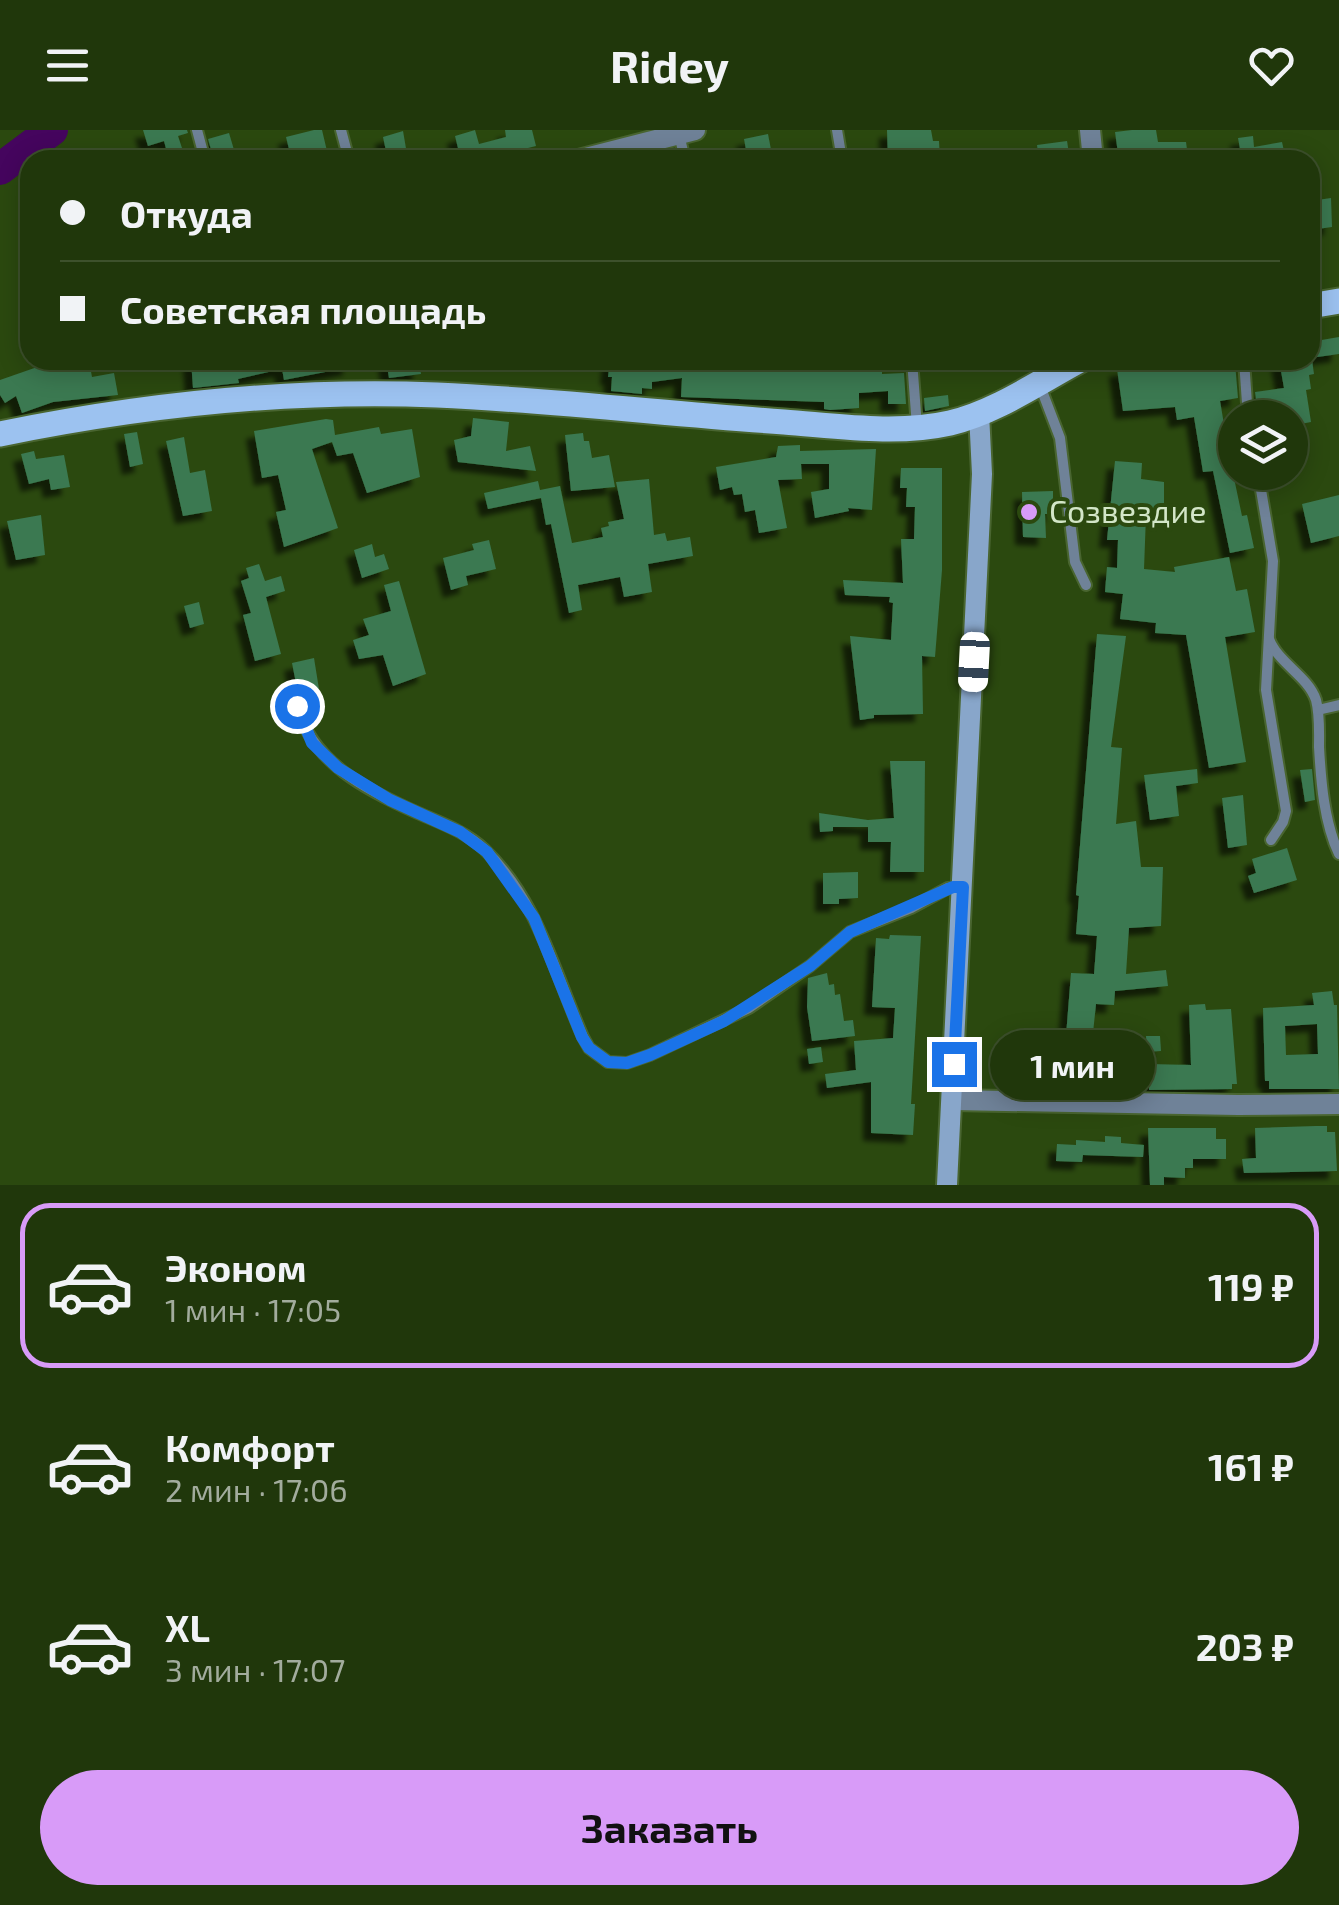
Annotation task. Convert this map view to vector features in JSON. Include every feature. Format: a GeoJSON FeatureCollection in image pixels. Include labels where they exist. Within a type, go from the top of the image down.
{"type":"FeatureCollection","features":[{"type":"Feature","properties":{"kind":"main road"},"geometry":{"type":"LineString","coordinates":[[0,434],[73,418],[140,410],[371,395],[469,397],[857,427],[917,427],[947,424],[980,413],[1061,370]]}},
{"type":"Feature","properties":{"kind":"street"},"geometry":{"type":"LineString","coordinates":[[617,150],[687,132]]}},
{"type":"Feature","properties":{"kind":"street"},"geometry":{"type":"LineString","coordinates":[[946,1185],[982,474],[980,413]]}},
{"type":"Feature","properties":{"kind":"street"},"geometry":{"type":"LineString","coordinates":[[953,1100],[1339,1104]]}},
{"type":"Feature","properties":{"kind":"lane"},"geometry":{"type":"LineString","coordinates":[[913,370],[917,427]]}},
{"type":"Feature","properties":{"kind":"lane"},"geometry":{"type":"LineString","coordinates":[[1245,370],[1248,400]]}},
{"type":"Feature","properties":{"kind":"lane"},"geometry":{"type":"LineString","coordinates":[[1039,382],[1060,438],[1075,562],[1086,586]]}},
{"type":"Feature","properties":{"kind":"lane"},"geometry":{"type":"LineString","coordinates":[[1261,490],[1272,549],[1266,690],[1286,811],[1271,840]]}},
{"type":"Feature","properties":{"kind":"lane"},"geometry":{"type":"LineString","coordinates":[[1268,633],[1275,651],[1312,693],[1318,710],[1323,783],[1339,854]]}},
{"type":"Feature","properties":{"kind":"lane"},"geometry":{"type":"LineString","coordinates":[[1318,710],[1339,705]]}},
{"type":"Feature","properties":{"kind":"lane"},"geometry":{"type":"LineString","coordinates":[[297,706],[312,743],[338,768],[390,800],[460,832],[487,852],[534,918],[582,1037],[589,1048],[608,1062],[627,1063],[650,1055],[724,1021],[810,966],[850,932],[911,908],[948,888],[963,887]]}},
{"type":"Feature","properties":{"kind":"building"},"geometry":{"type":"Polygon","coordinates":[[[143,130],[187,130],[188,133],[178,136],[183,150],[166,150],[164,141],[148,146],[143,130]]]}},
{"type":"Feature","properties":{"kind":"building"},"geometry":{"type":"Polygon","coordinates":[[[322,130],[327,150],[289,150],[286,137],[322,130]]]}},
{"type":"Feature","properties":{"kind":"building"},"geometry":{"type":"Polygon","coordinates":[[[475,130],[479,144],[506,137],[505,130],[532,130],[536,146],[520,150],[458,150],[455,136],[475,130]]]}},
{"type":"Feature","properties":{"kind":"building"},"geometry":{"type":"Polygon","coordinates":[[[887,130],[931,130],[933,141],[939,141],[939,150],[888,150],[887,130]]]}},
{"type":"Feature","properties":{"kind":"building"},"geometry":{"type":"Polygon","coordinates":[[[1156,130],[1158,142],[1186,142],[1187,150],[1118,150],[1115,132],[1156,130]]]}},
{"type":"Feature","properties":{"kind":"building"},"geometry":{"type":"Polygon","coordinates":[[[403,131],[406,150],[386,150],[383,137],[403,131]]]}},
{"type":"Feature","properties":{"kind":"building"},"geometry":{"type":"Polygon","coordinates":[[[229,133],[234,150],[211,150],[208,139],[229,133]]]}},
{"type":"Feature","properties":{"kind":"building"},"geometry":{"type":"Polygon","coordinates":[[[768,134],[771,150],[746,150],[744,139],[768,134]]]}},
{"type":"Feature","properties":{"kind":"building"},"geometry":{"type":"Polygon","coordinates":[[[1253,136],[1254,147],[1282,142],[1284,150],[1234,150],[1240,149],[1238,138],[1253,136]]]}},
{"type":"Feature","properties":{"kind":"building"},"geometry":{"type":"Polygon","coordinates":[[[1067,141],[1068,150],[1038,150],[1037,145],[1067,141]]]}},
{"type":"Feature","properties":{"kind":"building"},"geometry":{"type":"Polygon","coordinates":[[[1331,198],[1332,227],[1320,229],[1320,200],[1331,198]]]}},
{"type":"Feature","properties":{"kind":"building"},"geometry":{"type":"Polygon","coordinates":[[[1339,337],[1339,354],[1320,357],[1320,340],[1339,337]]]}},
{"type":"Feature","properties":{"kind":"building"},"geometry":{"type":"Polygon","coordinates":[[[29,370],[91,370],[92,377],[114,373],[118,395],[53,402],[22,413],[16,396],[5,403],[0,395],[0,380],[29,370]]]}},
{"type":"Feature","properties":{"kind":"building"},"geometry":{"type":"Polygon","coordinates":[[[192,370],[278,370],[238,379],[239,383],[193,388],[192,370]]]}},
{"type":"Feature","properties":{"kind":"building"},"geometry":{"type":"Polygon","coordinates":[[[282,370],[336,370],[284,380],[282,370]]]}},
{"type":"Feature","properties":{"kind":"building"},"geometry":{"type":"Polygon","coordinates":[[[388,370],[420,370],[421,374],[389,378],[388,370]]]}},
{"type":"Feature","properties":{"kind":"building"},"geometry":{"type":"Polygon","coordinates":[[[609,370],[882,370],[882,374],[904,373],[906,404],[888,404],[888,391],[859,393],[859,408],[830,410],[824,409],[824,402],[681,397],[682,378],[652,382],[652,389],[642,388],[642,394],[611,391],[612,377],[608,377],[609,370]]]}},
{"type":"Feature","properties":{"kind":"building"},"geometry":{"type":"Polygon","coordinates":[[[1117,370],[1236,370],[1238,398],[1218,400],[1218,490],[1237,490],[1254,548],[1230,553],[1213,471],[1203,472],[1194,417],[1177,420],[1175,407],[1123,411],[1117,370]]]}},
{"type":"Feature","properties":{"kind":"building"},"geometry":{"type":"Polygon","coordinates":[[[1281,370],[1313,370],[1314,374],[1309,375],[1311,389],[1306,390],[1308,400],[1256,400],[1255,392],[1284,388],[1281,370]]]}},
{"type":"Feature","properties":{"kind":"building"},"geometry":{"type":"Polygon","coordinates":[[[948,395],[949,406],[925,411],[924,398],[948,395]]]}},
{"type":"Feature","properties":{"kind":"building"},"geometry":{"type":"Polygon","coordinates":[[[473,418],[509,422],[506,451],[530,446],[536,471],[458,462],[454,440],[471,436],[473,418]]]}},
{"type":"Feature","properties":{"kind":"building"},"geometry":{"type":"Polygon","coordinates":[[[333,420],[335,435],[379,427],[381,434],[412,429],[420,477],[367,493],[353,453],[337,456],[332,442],[312,449],[338,528],[284,547],[276,512],[286,510],[278,475],[262,478],[254,431],[333,420]]]}},
{"type":"Feature","properties":{"kind":"building"},"geometry":{"type":"Polygon","coordinates":[[[137,432],[143,464],[130,467],[124,434],[137,432]]]}},
{"type":"Feature","properties":{"kind":"building"},"geometry":{"type":"Polygon","coordinates":[[[583,433],[592,458],[609,455],[615,487],[571,491],[565,435],[583,433]]]}},
{"type":"Feature","properties":{"kind":"building"},"geometry":{"type":"Polygon","coordinates":[[[184,437],[190,473],[205,470],[212,511],[183,516],[166,441],[184,437]]]}},
{"type":"Feature","properties":{"kind":"building"},"geometry":{"type":"Polygon","coordinates":[[[800,445],[800,451],[876,449],[872,510],[848,508],[849,511],[815,518],[811,492],[829,489],[829,464],[801,464],[802,479],[778,480],[787,528],[759,533],[755,510],[745,512],[742,494],[734,495],[732,487],[720,490],[716,467],[776,457],[778,446],[800,445]]]}},
{"type":"Feature","properties":{"kind":"building"},"geometry":{"type":"Polygon","coordinates":[[[34,451],[36,459],[64,455],[70,487],[51,490],[49,479],[29,484],[21,454],[34,451]]]}},
{"type":"Feature","properties":{"kind":"building"},"geometry":{"type":"Polygon","coordinates":[[[1115,461],[1142,463],[1141,479],[1164,482],[1164,516],[1146,515],[1144,569],[1175,572],[1174,567],[1229,557],[1236,591],[1247,589],[1255,632],[1225,637],[1246,762],[1209,768],[1186,635],[1155,633],[1156,623],[1120,619],[1123,594],[1105,592],[1107,567],[1117,568],[1118,540],[1107,540],[1115,461]]]}},
{"type":"Feature","properties":{"kind":"building"},"geometry":{"type":"Polygon","coordinates":[[[901,468],[942,468],[942,570],[935,657],[922,656],[923,714],[874,715],[860,720],[850,636],[891,640],[893,603],[889,602],[890,597],[845,595],[843,580],[903,583],[901,539],[914,539],[915,507],[906,507],[907,488],[900,488],[901,468]]]}},
{"type":"Feature","properties":{"kind":"building"},"geometry":{"type":"Polygon","coordinates":[[[649,479],[654,535],[665,533],[667,541],[690,537],[693,556],[648,564],[652,592],[624,597],[620,577],[578,585],[582,610],[569,613],[551,524],[546,525],[541,498],[488,509],[484,493],[538,481],[540,490],[560,486],[572,543],[603,537],[601,528],[609,526],[608,522],[624,519],[616,482],[649,479]]]}},
{"type":"Feature","properties":{"kind":"building"},"geometry":{"type":"Polygon","coordinates":[[[1053,491],[1053,514],[1045,514],[1046,538],[1023,537],[1022,492],[1053,491]]]}},
{"type":"Feature","properties":{"kind":"building"},"geometry":{"type":"Polygon","coordinates":[[[1339,495],[1339,536],[1311,543],[1302,504],[1339,495]]]}},
{"type":"Feature","properties":{"kind":"building"},"geometry":{"type":"Polygon","coordinates":[[[41,515],[45,555],[16,560],[7,521],[41,515]]]}},
{"type":"Feature","properties":{"kind":"building"},"geometry":{"type":"Polygon","coordinates":[[[489,540],[496,569],[466,576],[468,585],[451,590],[443,558],[474,550],[472,544],[489,540]]]}},
{"type":"Feature","properties":{"kind":"building"},"geometry":{"type":"Polygon","coordinates":[[[372,544],[375,557],[384,554],[389,569],[362,578],[354,550],[372,544]]]}},
{"type":"Feature","properties":{"kind":"building"},"geometry":{"type":"Polygon","coordinates":[[[259,564],[265,581],[281,576],[285,591],[266,597],[281,654],[255,661],[243,615],[251,613],[241,581],[249,578],[246,568],[259,564]]]}},
{"type":"Feature","properties":{"kind":"building"},"geometry":{"type":"Polygon","coordinates":[[[399,581],[426,674],[393,686],[383,655],[359,659],[353,640],[369,635],[363,619],[391,611],[384,585],[399,581]]]}},
{"type":"Feature","properties":{"kind":"building"},"geometry":{"type":"Polygon","coordinates":[[[199,602],[204,624],[190,628],[184,606],[199,602]]]}},
{"type":"Feature","properties":{"kind":"building"},"geometry":{"type":"Polygon","coordinates":[[[1097,634],[1126,636],[1111,747],[1122,748],[1116,824],[1136,821],[1141,867],[1163,867],[1161,926],[1129,928],[1126,974],[1166,970],[1168,986],[1115,991],[1114,1005],[1096,1004],[1090,1062],[1097,1062],[1097,1089],[1063,1088],[1063,1068],[1078,1068],[1080,1037],[1066,1036],[1071,973],[1094,974],[1097,936],[1076,934],[1076,895],[1097,634]]]}},
{"type":"Feature","properties":{"kind":"building"},"geometry":{"type":"Polygon","coordinates":[[[314,658],[322,708],[308,711],[299,698],[292,663],[314,658]]]}},
{"type":"Feature","properties":{"kind":"building"},"geometry":{"type":"Polygon","coordinates":[[[890,761],[925,761],[924,872],[890,872],[891,842],[868,842],[868,827],[833,827],[833,831],[820,832],[819,813],[868,820],[894,818],[890,761]]]}},
{"type":"Feature","properties":{"kind":"building"},"geometry":{"type":"Polygon","coordinates":[[[1197,769],[1198,783],[1176,786],[1179,816],[1150,820],[1144,775],[1197,769]]]}},
{"type":"Feature","properties":{"kind":"building"},"geometry":{"type":"Polygon","coordinates":[[[1312,769],[1315,800],[1305,802],[1300,770],[1312,769]]]}},
{"type":"Feature","properties":{"kind":"building"},"geometry":{"type":"Polygon","coordinates":[[[1243,795],[1247,845],[1228,848],[1222,798],[1243,795]]]}},
{"type":"Feature","properties":{"kind":"building"},"geometry":{"type":"Polygon","coordinates":[[[1287,848],[1297,880],[1254,893],[1248,876],[1256,873],[1252,859],[1287,848]]]}},
{"type":"Feature","properties":{"kind":"building"},"geometry":{"type":"Polygon","coordinates":[[[858,872],[858,898],[823,904],[823,873],[858,872]]]}},
{"type":"Feature","properties":{"kind":"building"},"geometry":{"type":"Polygon","coordinates":[[[890,935],[921,936],[911,1104],[915,1104],[913,1135],[871,1133],[871,1082],[827,1088],[825,1074],[856,1070],[854,1041],[893,1038],[895,1008],[872,1007],[876,938],[889,939],[890,935]]]}},
{"type":"Feature","properties":{"kind":"building"},"geometry":{"type":"Polygon","coordinates":[[[827,973],[835,995],[840,994],[844,1021],[853,1020],[855,1036],[812,1041],[808,978],[827,973]]]}},
{"type":"Feature","properties":{"kind":"building"},"geometry":{"type":"Polygon","coordinates":[[[1332,991],[1337,1005],[1339,1089],[1269,1089],[1269,1081],[1265,1081],[1263,1008],[1314,1005],[1312,993],[1332,991]],[[1317,1024],[1285,1026],[1286,1055],[1318,1054],[1317,1024]]]}},
{"type":"Feature","properties":{"kind":"building"},"geometry":{"type":"Polygon","coordinates":[[[1205,1004],[1206,1010],[1231,1009],[1237,1084],[1232,1084],[1232,1089],[1149,1090],[1149,1064],[1191,1065],[1189,1005],[1205,1004]]]}},
{"type":"Feature","properties":{"kind":"building"},"geometry":{"type":"Polygon","coordinates":[[[1146,1036],[1160,1036],[1161,1051],[1147,1052],[1146,1036]]]}},
{"type":"Feature","properties":{"kind":"building"},"geometry":{"type":"Polygon","coordinates":[[[821,1047],[823,1062],[809,1064],[807,1049],[821,1047]]]}},
{"type":"Feature","properties":{"kind":"building"},"geometry":{"type":"Polygon","coordinates":[[[1327,1126],[1327,1132],[1335,1132],[1337,1171],[1244,1173],[1242,1159],[1256,1158],[1255,1128],[1327,1126]]]}},
{"type":"Feature","properties":{"kind":"building"},"geometry":{"type":"Polygon","coordinates":[[[1148,1128],[1216,1128],[1216,1139],[1226,1139],[1226,1159],[1193,1159],[1193,1168],[1185,1168],[1185,1178],[1164,1177],[1164,1185],[1150,1185],[1148,1128]]]}},
{"type":"Feature","properties":{"kind":"building"},"geometry":{"type":"Polygon","coordinates":[[[1105,1136],[1121,1137],[1121,1143],[1144,1145],[1143,1157],[1083,1155],[1082,1162],[1056,1161],[1057,1144],[1076,1145],[1076,1140],[1105,1142],[1105,1136]]]}},
{"type":"Feature","properties":{"kind":"waterway"},"geometry":{"type":"LineString","coordinates":[[25,150],[52,130]]}},
{"type":"Feature","properties":{"kind":"waterway"},"geometry":{"type":"LineString","coordinates":[[0,169],[20,154]]}},
{"type":"Feature","properties":{"kind":"place","name":"Созвездие"},"geometry":{"type":"Point","coordinates":[1029,512]}},
{"type":"Feature","properties":{"kind":"route"},"geometry":{"type":"LineString","coordinates":[[297,706],[312,743],[338,768],[374,792],[475,841],[501,868],[534,918],[582,1037],[589,1048],[608,1062],[627,1063],[650,1055],[724,1021],[810,966],[850,932],[911,908],[948,888],[963,887],[954,1064]]}}]}
